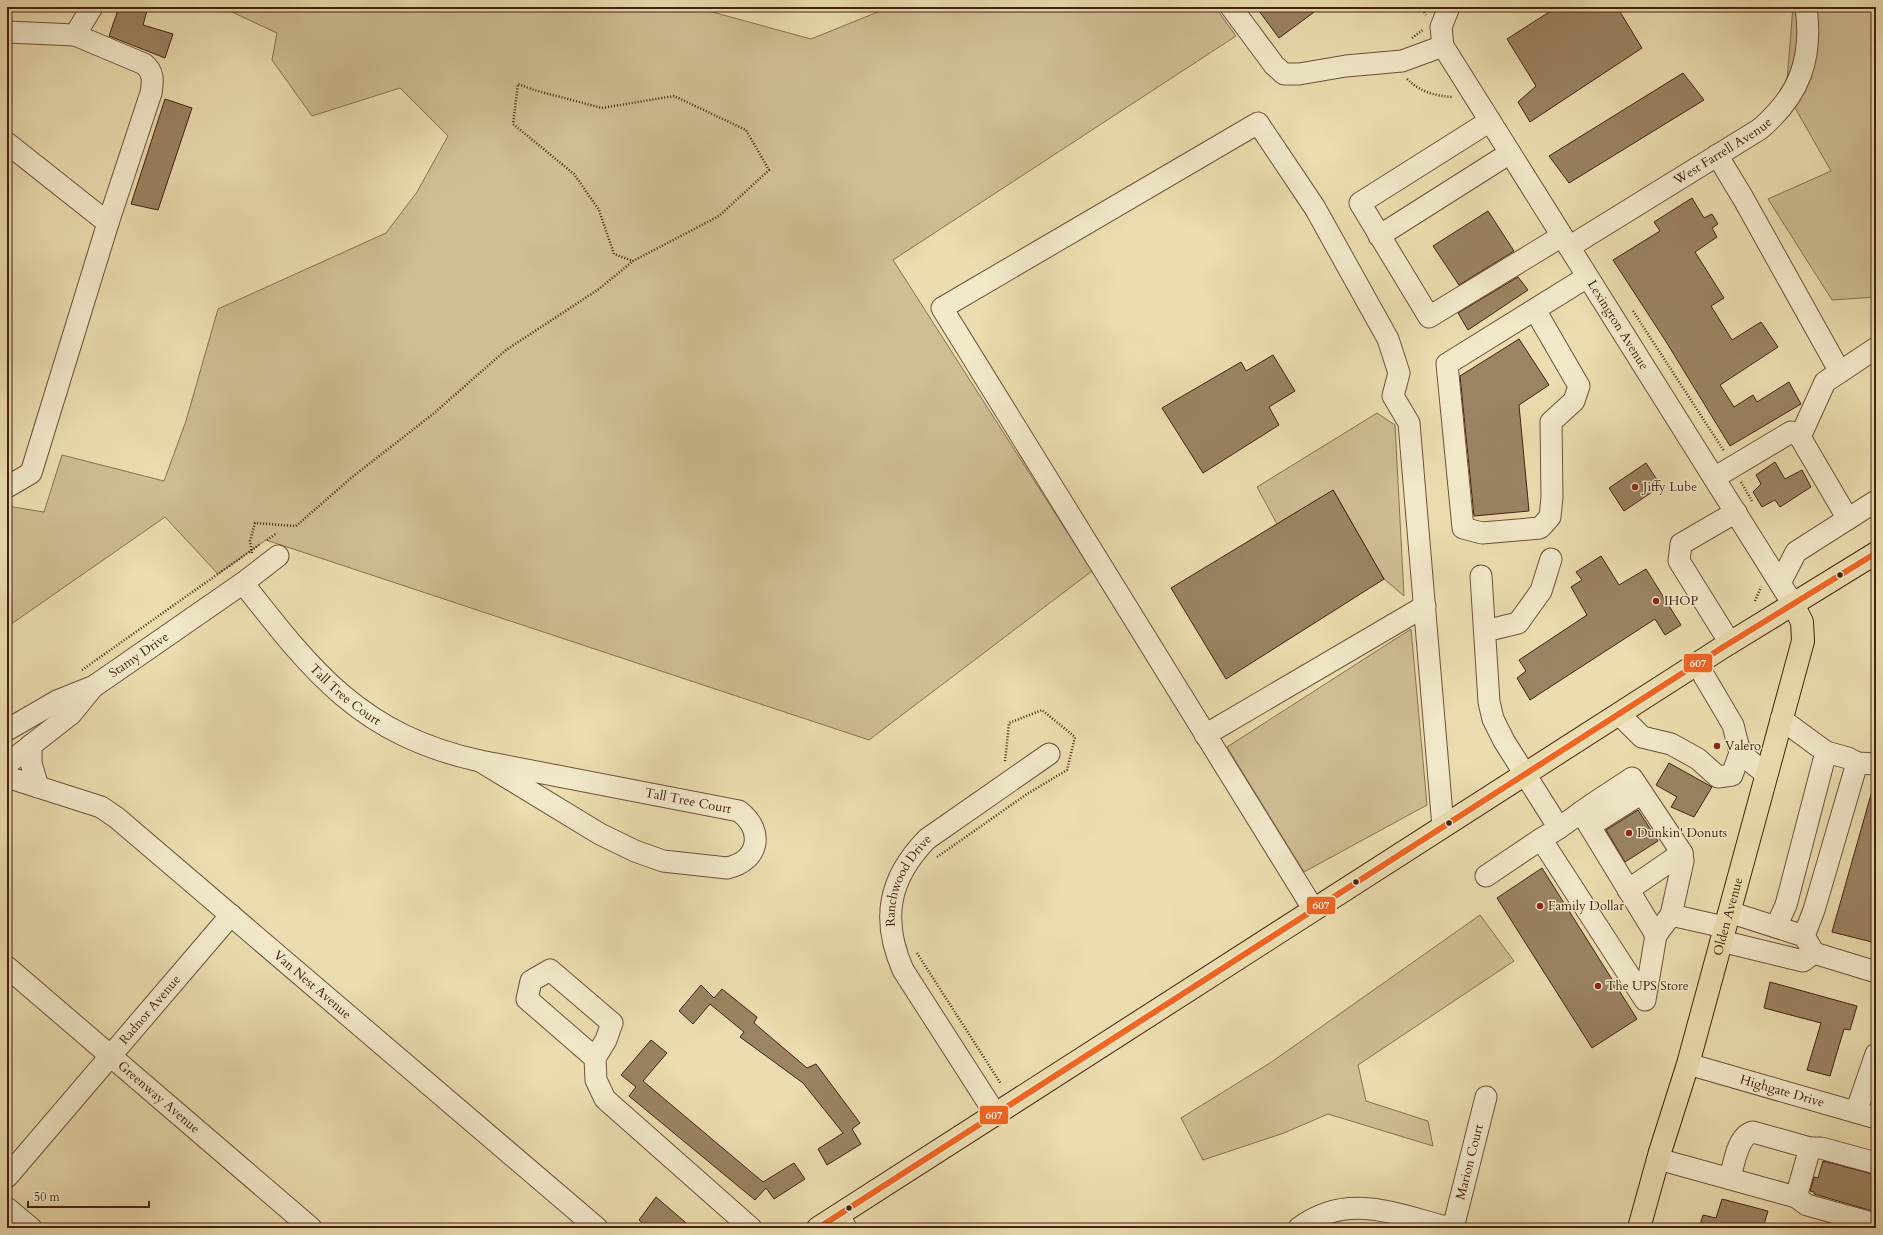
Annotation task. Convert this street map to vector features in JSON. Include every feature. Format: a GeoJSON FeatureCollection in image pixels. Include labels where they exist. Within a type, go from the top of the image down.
{"type":"FeatureCollection","features":[{"type":"Feature","properties":{"kind":"main road"},"geometry":{"type":"LineString","coordinates":[[818,1228],[842,1222],[996,1115],[1697,664],[1876,553]]}},
{"type":"Feature","properties":{"kind":"main road","name":"Olden Avenue"},"geometry":{"type":"LineString","coordinates":[[1639,1228],[1658,1159],[1688,1064],[1724,927],[1803,641],[1802,622],[1793,604]]}},
{"type":"Feature","properties":{"kind":"street"},"geometry":{"type":"LineString","coordinates":[[75,35],[92,7]]}},
{"type":"Feature","properties":{"kind":"street"},"geometry":{"type":"LineString","coordinates":[[1231,7],[1274,64],[1284,74],[1299,74],[1346,66],[1402,61],[1443,46],[1441,27],[1449,7]]}},
{"type":"Feature","properties":{"kind":"street","name":"West Farrell Avenue"},"geometry":{"type":"LineString","coordinates":[[1379,236],[1429,317],[1566,242],[1717,156],[1760,129],[1776,115],[1791,95],[1802,73],[1807,50],[1808,28],[1806,7]]}},
{"type":"Feature","properties":{"kind":"street"},"geometry":{"type":"LineString","coordinates":[[7,32],[75,35],[144,64],[150,69],[153,76],[151,93],[108,223],[31,473],[7,487]]}},
{"type":"Feature","properties":{"kind":"street","name":"Lexington Avenue"},"geometry":{"type":"LineString","coordinates":[[1443,46],[1714,478],[1746,510],[1780,583],[1793,604]]}},
{"type":"Feature","properties":{"kind":"street"},"geometry":{"type":"LineString","coordinates":[[1490,121],[1360,203],[1379,236],[1510,153]]}},
{"type":"Feature","properties":{"kind":"street"},"geometry":{"type":"LineString","coordinates":[[1314,910],[942,308],[1258,123],[1315,208],[1388,339],[1399,373],[1393,396],[1410,423],[1443,827]]}},
{"type":"Feature","properties":{"kind":"street"},"geometry":{"type":"LineString","coordinates":[[7,143],[108,223]]}},
{"type":"Feature","properties":{"kind":"street"},"geometry":{"type":"LineString","coordinates":[[1717,156],[1743,198],[1840,372]]}},
{"type":"Feature","properties":{"kind":"street"},"geometry":{"type":"LineString","coordinates":[[1535,310],[1580,386],[1574,401],[1551,422],[1552,497],[1550,517],[1540,528],[1482,533],[1463,528],[1447,364],[1587,277]]}},
{"type":"Feature","properties":{"kind":"street"},"geometry":{"type":"LineString","coordinates":[[1800,437],[1825,382],[1876,348]]}},
{"type":"Feature","properties":{"kind":"street"},"geometry":{"type":"LineString","coordinates":[[1714,478],[1791,432],[1800,437],[1848,519]]}},
{"type":"Feature","properties":{"kind":"street"},"geometry":{"type":"LineString","coordinates":[[1780,583],[1796,552],[1876,501]]}},
{"type":"Feature","properties":{"kind":"street"},"geometry":{"type":"LineString","coordinates":[[1730,643],[1679,561],[1679,552],[1681,544],[1746,510]]}},
{"type":"Feature","properties":{"kind":"street","name":"Stamy Drive"},"geometry":{"type":"LineString","coordinates":[[7,764],[71,714],[93,687],[250,578],[278,556]]}},
{"type":"Feature","properties":{"kind":"street"},"geometry":{"type":"LineString","coordinates":[[1485,631],[1518,622],[1541,591],[1551,560]]}},
{"type":"Feature","properties":{"kind":"street"},"geometry":{"type":"LineString","coordinates":[[1481,576],[1489,702],[1493,719],[1504,741],[1559,828]]}},
{"type":"Feature","properties":{"kind":"street","name":"Tall Tree Court"},"geometry":{"type":"LineString","coordinates":[[250,578],[290,644],[316,672],[369,717],[400,735],[427,747],[480,761],[739,811],[748,818],[754,828],[756,839],[752,851],[747,859],[738,866],[727,868],[664,861],[635,851],[600,834],[480,761]]}},
{"type":"Feature","properties":{"kind":"street"},"geometry":{"type":"LineString","coordinates":[[1205,734],[1425,606]]}},
{"type":"Feature","properties":{"kind":"street"},"geometry":{"type":"LineString","coordinates":[[1619,714],[1642,737],[1671,744],[1698,759],[1718,777],[1732,775],[1740,754],[1733,725],[1697,664]]}},
{"type":"Feature","properties":{"kind":"street"},"geometry":{"type":"LineString","coordinates":[[7,730],[57,701],[93,687]]}},
{"type":"Feature","properties":{"kind":"street"},"geometry":{"type":"LineString","coordinates":[[1781,719],[1826,752],[1866,763],[1814,910],[1807,950]]}},
{"type":"Feature","properties":{"kind":"street"},"geometry":{"type":"LineString","coordinates":[[31,745],[31,763],[38,787]]}},
{"type":"Feature","properties":{"kind":"street"},"geometry":{"type":"LineString","coordinates":[[1776,927],[1786,905],[1826,752]]}},
{"type":"Feature","properties":{"kind":"street","name":"Ranchwood Drive"},"geometry":{"type":"LineString","coordinates":[[996,1115],[903,970],[896,954],[891,934],[890,912],[894,889],[902,871],[913,854],[927,839],[1049,754]]}},
{"type":"Feature","properties":{"kind":"street"},"geometry":{"type":"LineString","coordinates":[[1740,754],[1766,774]]}},
{"type":"Feature","properties":{"kind":"street","name":"Van Nest Avenue"},"geometry":{"type":"LineString","coordinates":[[7,777],[108,811],[597,1228]]}},
{"type":"Feature","properties":{"kind":"street"},"geometry":{"type":"LineString","coordinates":[[1486,876],[1541,839],[1559,828],[1585,819],[1632,778],[1682,853],[1683,861],[1671,915],[1656,935],[1645,1000],[1541,839]]}},
{"type":"Feature","properties":{"kind":"street"},"geometry":{"type":"LineString","coordinates":[[1585,819],[1656,935]]}},
{"type":"Feature","properties":{"kind":"street"},"geometry":{"type":"LineString","coordinates":[[1628,890],[1682,853]]}},
{"type":"Feature","properties":{"kind":"street","name":"Radnor Avenue"},"geometry":{"type":"LineString","coordinates":[[7,1177],[231,915]]}},
{"type":"Feature","properties":{"kind":"street"},"geometry":{"type":"LineString","coordinates":[[1671,915],[1724,927],[1807,950],[1876,972]]}},
{"type":"Feature","properties":{"kind":"street"},"geometry":{"type":"LineString","coordinates":[[1724,927],[1776,927],[1807,950]]}},
{"type":"Feature","properties":{"kind":"street","name":"Greenway Avenue"},"geometry":{"type":"LineString","coordinates":[[7,967],[311,1228]]}},
{"type":"Feature","properties":{"kind":"street"},"geometry":{"type":"LineString","coordinates":[[1856,1112],[1876,1054]]}},
{"type":"Feature","properties":{"kind":"street"},"geometry":{"type":"LineString","coordinates":[[595,1058],[596,1080],[605,1099],[751,1228]]}},
{"type":"Feature","properties":{"kind":"street","name":"Highgate Drive"},"geometry":{"type":"LineString","coordinates":[[1688,1064],[1876,1118]]}},
{"type":"Feature","properties":{"kind":"street","name":"Marion Court"},"geometry":{"type":"LineString","coordinates":[[1451,1228],[1486,1097]]}},
{"type":"Feature","properties":{"kind":"street"},"geometry":{"type":"LineString","coordinates":[[1730,1178],[1742,1140],[1747,1134],[1753,1132],[1810,1148],[1822,1148],[1876,1162]]}},
{"type":"Feature","properties":{"kind":"street"},"geometry":{"type":"LineString","coordinates":[[1796,1197],[1810,1148]]}},
{"type":"Feature","properties":{"kind":"street"},"geometry":{"type":"LineString","coordinates":[[1658,1159],[1796,1197],[1808,1205],[1876,1224]]}},
{"type":"Feature","properties":{"kind":"street"},"geometry":{"type":"LineString","coordinates":[[1299,1228],[1310,1220],[1327,1212],[1347,1207],[1367,1207],[1451,1228]]}},
{"type":"Feature","properties":{"kind":"street"},"geometry":{"type":"LineString","coordinates":[[7,1208],[31,1228]]}},
{"type":"Feature","properties":{"kind":"path"},"geometry":{"type":"LineString","coordinates":[[250,578],[250,541],[255,523],[296,526],[351,478],[434,414],[506,350],[599,289],[633,261],[718,216],[769,170],[746,130],[674,96],[602,108],[534,90],[518,84],[513,124],[574,174],[599,210],[614,254],[633,261]]}},
{"type":"Feature","properties":{"kind":"path"},"geometry":{"type":"LineString","coordinates":[[1630,307],[1714,434],[1732,466],[1746,510]]}},
{"type":"Feature","properties":{"kind":"path"},"geometry":{"type":"LineString","coordinates":[[77,673],[277,533]]}},
{"type":"Feature","properties":{"kind":"path"},"geometry":{"type":"LineString","coordinates":[[937,857],[1027,794],[1067,770],[1075,736],[1042,710],[1009,723],[1007,755],[1003,768]]}},
{"type":"Feature","properties":{"kind":"path"},"geometry":{"type":"LineString","coordinates":[[914,948],[1001,1084]]}},
{"type":"Feature","properties":{"kind":"shaded area"},"geometry":{"type":"Polygon","coordinates":[[[221,7],[700,7],[705,10],[811,39],[890,7],[1215,7],[1236,36],[893,260],[1092,571],[869,740],[266,540],[218,574],[165,517],[7,627],[7,506],[44,512],[62,455],[164,481],[186,421],[218,309],[386,233],[417,192],[448,136],[400,88],[312,116],[272,60],[277,33],[221,7]]]}},
{"type":"Feature","properties":{"kind":"shaded area"},"geometry":{"type":"Polygon","coordinates":[[[1793,7],[1876,7],[1876,297],[1832,300],[1768,199],[1831,171],[1786,92],[1793,7]]]}},
{"type":"Feature","properties":{"kind":"shaded area"},"geometry":{"type":"Polygon","coordinates":[[[1377,413],[1395,425],[1404,596],[1384,579],[1334,491],[1277,524],[1257,487],[1377,413]]]}},
{"type":"Feature","properties":{"kind":"shaded area"},"geometry":{"type":"Polygon","coordinates":[[[1411,629],[1427,805],[1304,872],[1227,747],[1411,629]]]}},
{"type":"Feature","properties":{"kind":"shaded area"},"geometry":{"type":"Polygon","coordinates":[[[1480,915],[1514,961],[1358,1065],[1366,1101],[1428,1121],[1433,1146],[1328,1114],[1284,1133],[1203,1160],[1181,1118],[1270,1063],[1480,915]]]}},
{"type":"Feature","properties":{"kind":"building"},"geometry":{"type":"Polygon","coordinates":[[[119,7],[148,7],[143,25],[173,34],[165,58],[109,36],[119,7]]]}},
{"type":"Feature","properties":{"kind":"building"},"geometry":{"type":"Polygon","coordinates":[[[1256,7],[1321,7],[1279,38],[1256,7]]]}},
{"type":"Feature","properties":{"kind":"building"},"geometry":{"type":"Polygon","coordinates":[[[1557,7],[1617,7],[1642,48],[1530,122],[1518,102],[1536,86],[1507,39],[1557,7]]]}},
{"type":"Feature","properties":{"kind":"building"},"geometry":{"type":"Polygon","coordinates":[[[1683,73],[1704,100],[1569,183],[1549,156],[1683,73]]]}},
{"type":"Feature","properties":{"kind":"building"},"geometry":{"type":"Polygon","coordinates":[[[165,99],[192,108],[158,210],[131,204],[165,99]]]}},
{"type":"Feature","properties":{"kind":"building"},"geometry":{"type":"Polygon","coordinates":[[[1692,198],[1704,218],[1712,214],[1718,224],[1712,228],[1717,237],[1695,252],[1724,298],[1711,306],[1732,340],[1761,322],[1778,347],[1720,385],[1734,407],[1753,395],[1757,402],[1789,382],[1801,404],[1730,446],[1665,340],[1613,260],[1660,231],[1654,222],[1692,198]]]}},
{"type":"Feature","properties":{"kind":"building"},"geometry":{"type":"Polygon","coordinates":[[[1488,211],[1514,251],[1459,285],[1433,246],[1488,211]]]}},
{"type":"Feature","properties":{"kind":"building"},"geometry":{"type":"Polygon","coordinates":[[[1518,277],[1528,290],[1468,330],[1458,313],[1518,277]]]}},
{"type":"Feature","properties":{"kind":"building"},"geometry":{"type":"Polygon","coordinates":[[[1519,339],[1549,385],[1519,405],[1529,511],[1474,516],[1460,376],[1519,339]]]}},
{"type":"Feature","properties":{"kind":"building"},"geometry":{"type":"Polygon","coordinates":[[[1273,355],[1295,391],[1269,407],[1279,425],[1203,473],[1162,408],[1241,362],[1246,371],[1273,355]]]}},
{"type":"Feature","properties":{"kind":"building"},"geometry":{"type":"Polygon","coordinates":[[[1775,462],[1785,479],[1802,470],[1811,487],[1780,507],[1775,500],[1762,507],[1753,492],[1761,484],[1756,475],[1775,462]]]}},
{"type":"Feature","properties":{"kind":"building","name":"Jiffy Lube"},"geometry":{"type":"Polygon","coordinates":[[[1646,463],[1661,486],[1624,511],[1609,488],[1646,463]]]}},
{"type":"Feature","properties":{"kind":"building"},"geometry":{"type":"Polygon","coordinates":[[[1333,490],[1384,579],[1226,679],[1171,588],[1333,490]]]}},
{"type":"Feature","properties":{"kind":"building"},"geometry":{"type":"Polygon","coordinates":[[[1601,556],[1619,585],[1646,569],[1681,625],[1665,635],[1655,619],[1530,700],[1517,678],[1526,671],[1519,660],[1587,615],[1571,587],[1582,580],[1576,572],[1601,556]]]}},
{"type":"Feature","properties":{"kind":"building"},"geometry":{"type":"Polygon","coordinates":[[[1669,763],[1712,787],[1694,817],[1671,807],[1677,797],[1656,785],[1669,763]]]}},
{"type":"Feature","properties":{"kind":"building"},"geometry":{"type":"Polygon","coordinates":[[[1872,791],[1876,792],[1876,943],[1832,932],[1872,791]]]}},
{"type":"Feature","properties":{"kind":"building","name":"Dunkin' Donuts"},"geometry":{"type":"Polygon","coordinates":[[[1638,810],[1658,841],[1625,862],[1606,830],[1638,810]]]}},
{"type":"Feature","properties":{"kind":"building"},"geometry":{"type":"Polygon","coordinates":[[[1542,868],[1637,1019],[1592,1048],[1497,898],[1542,868]]]}},
{"type":"Feature","properties":{"kind":"building"},"geometry":{"type":"Polygon","coordinates":[[[1770,982],[1857,1006],[1850,1030],[1844,1029],[1830,1076],[1807,1070],[1821,1023],[1764,1008],[1770,982]]]}},
{"type":"Feature","properties":{"kind":"building"},"geometry":{"type":"Polygon","coordinates":[[[701,985],[714,998],[722,989],[757,1017],[754,1023],[807,1068],[816,1064],[860,1123],[852,1129],[861,1144],[827,1165],[818,1149],[843,1133],[803,1083],[740,1037],[744,1032],[710,1004],[693,1024],[679,1011],[701,985]]]}},
{"type":"Feature","properties":{"kind":"building"},"geometry":{"type":"Polygon","coordinates":[[[651,1040],[667,1053],[643,1081],[763,1182],[794,1163],[805,1179],[774,1199],[766,1188],[755,1200],[629,1096],[636,1087],[621,1075],[651,1040]]]}},
{"type":"Feature","properties":{"kind":"building"},"geometry":{"type":"Polygon","coordinates":[[[1823,1161],[1876,1175],[1876,1212],[1814,1194],[1814,1192],[1810,1191],[1814,1177],[1818,1178],[1823,1161]]]}},
{"type":"Feature","properties":{"kind":"building"},"geometry":{"type":"Polygon","coordinates":[[[656,1197],[692,1228],[648,1228],[639,1220],[656,1197]]]}},
{"type":"Feature","properties":{"kind":"building"},"geometry":{"type":"Polygon","coordinates":[[[1722,1199],[1768,1211],[1763,1228],[1699,1228],[1703,1215],[1716,1218],[1722,1199]]]}},
{"type":"Feature","properties":{"kind":"transit line","name":"607"},"geometry":{"type":"LineString","coordinates":[[818,1228],[1720,649],[1876,553]]}},
{"type":"Feature","properties":{"kind":"place","name":"Jiffy Lube"},"geometry":{"type":"Point","coordinates":[1635,487]}},
{"type":"Feature","properties":{"kind":"place","name":"IHOP"},"geometry":{"type":"Point","coordinates":[1656,601]}},
{"type":"Feature","properties":{"kind":"place","name":"Valero"},"geometry":{"type":"Point","coordinates":[1717,746]}},
{"type":"Feature","properties":{"kind":"place","name":"Dunkin' Donuts"},"geometry":{"type":"Point","coordinates":[1629,833]}},
{"type":"Feature","properties":{"kind":"place","name":"Family Dollar"},"geometry":{"type":"Point","coordinates":[1540,906]}},
{"type":"Feature","properties":{"kind":"place","name":"The UPS Store"},"geometry":{"type":"Point","coordinates":[1598,986]}}]}
